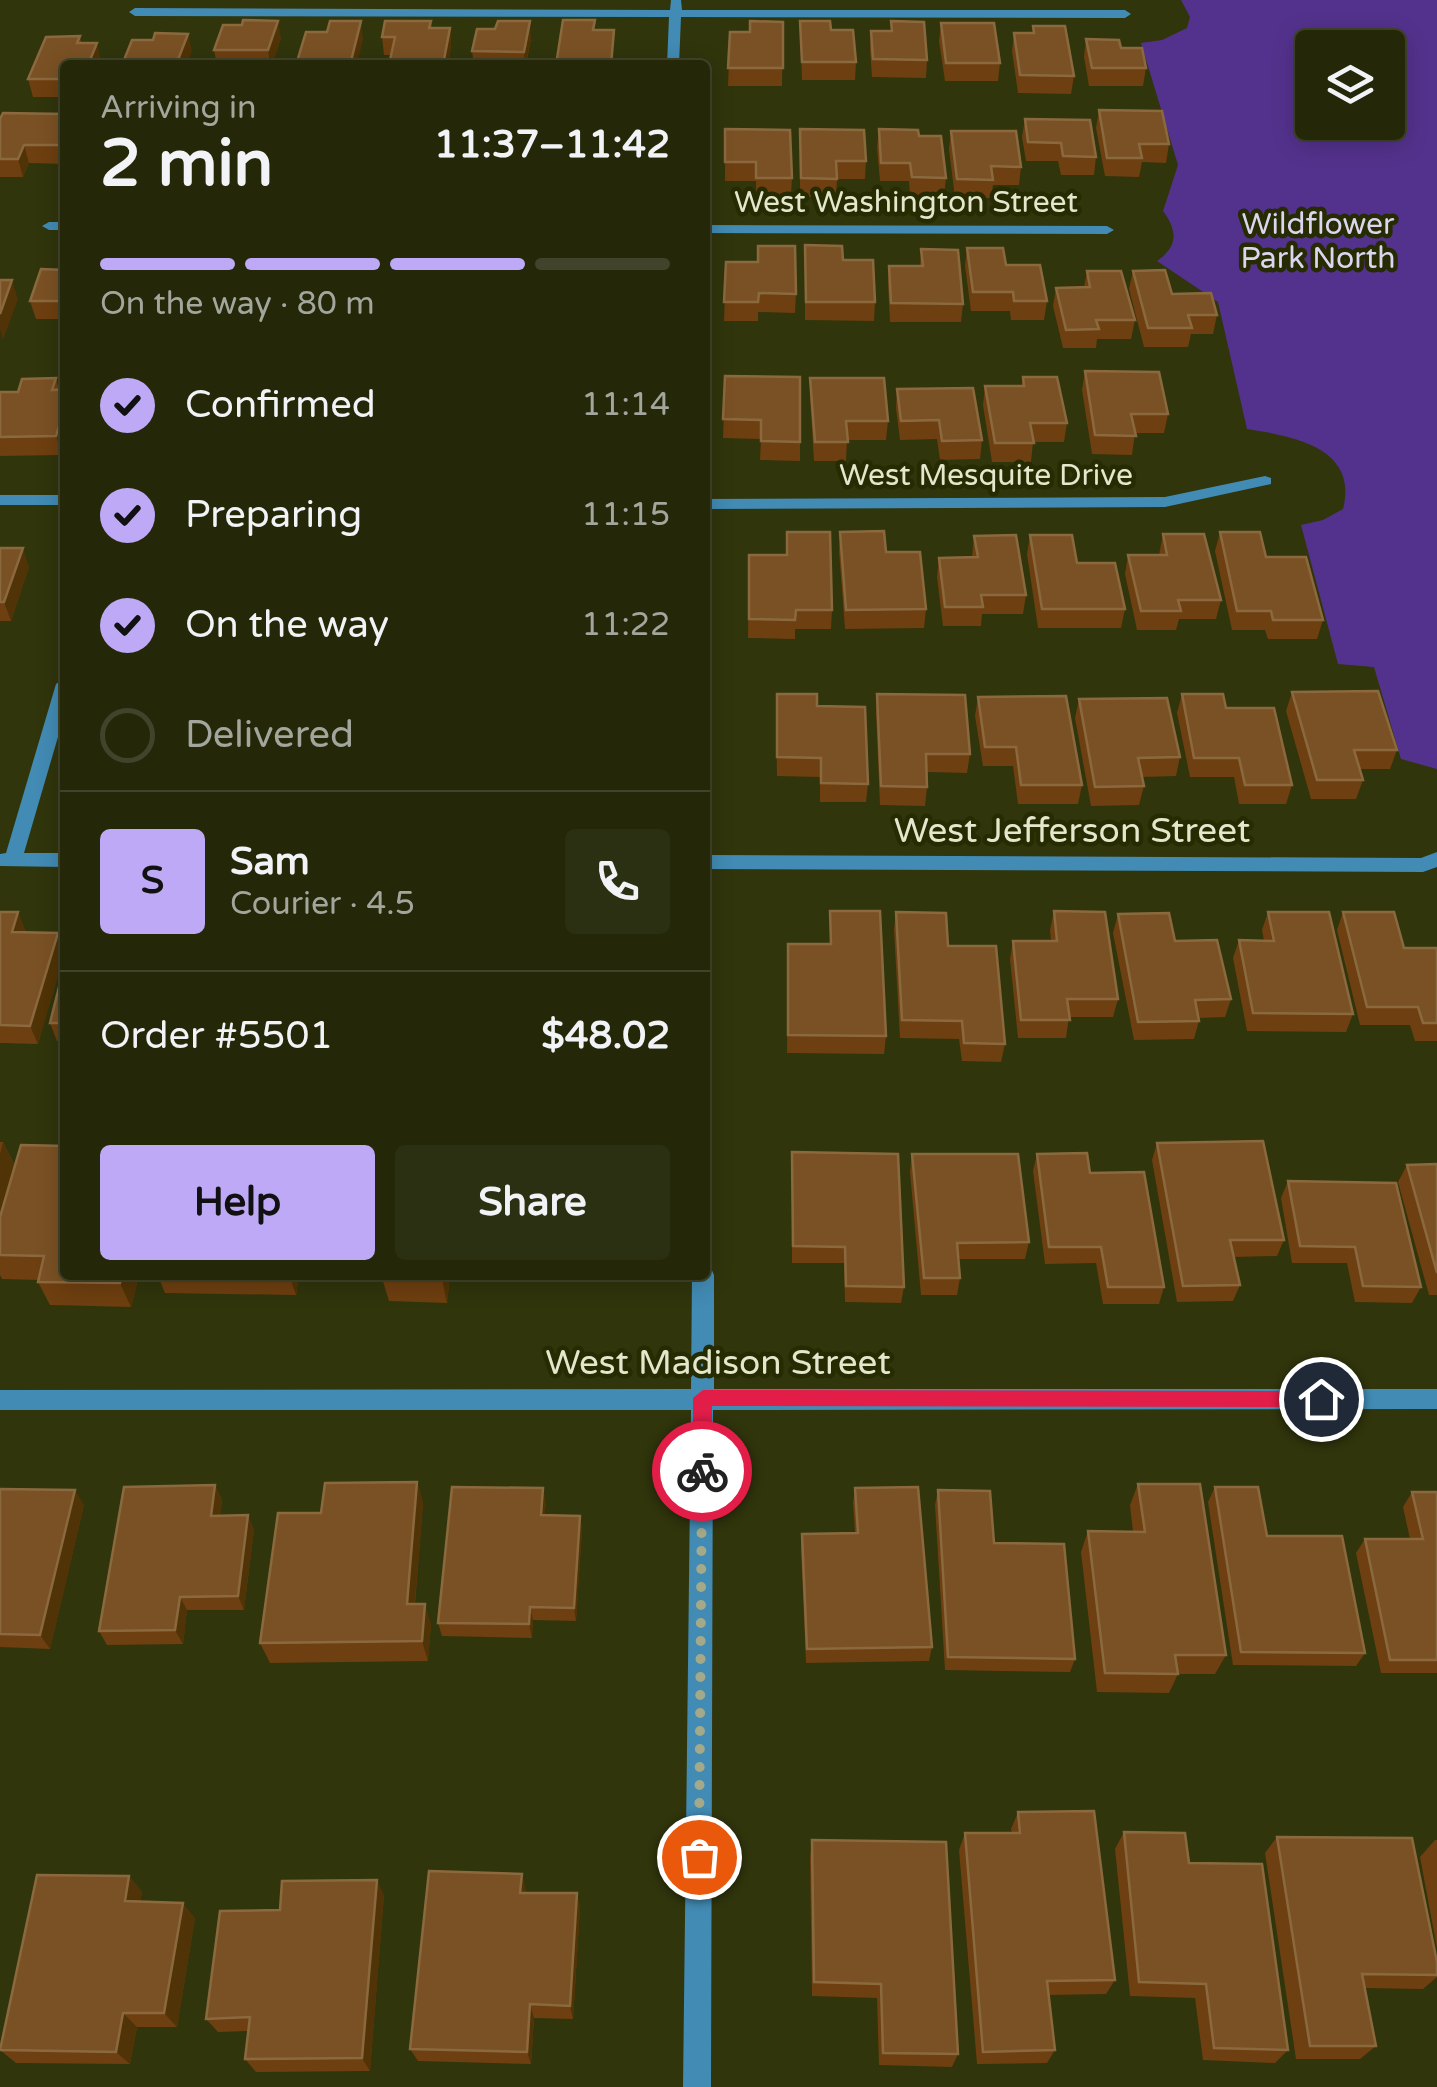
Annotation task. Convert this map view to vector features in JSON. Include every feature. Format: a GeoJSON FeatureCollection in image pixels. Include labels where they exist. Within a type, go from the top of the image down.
{"type":"FeatureCollection","features":[{"type":"Feature","properties":{"kind":"street"},"geometry":{"type":"LineString","coordinates":[[674,60],[676,6]]}},
{"type":"Feature","properties":{"kind":"street"},"geometry":{"type":"LineString","coordinates":[[135,12],[676,6],[1126,14]]}},
{"type":"Feature","properties":{"kind":"street"},"geometry":{"type":"LineString","coordinates":[[49,226],[60,226]]}},
{"type":"Feature","properties":{"kind":"street","name":"West Washington Street"},"geometry":{"type":"LineString","coordinates":[[710,229],[1107,230]]}},
{"type":"Feature","properties":{"kind":"street","name":"West Mesquite Drive"},"geometry":{"type":"LineString","coordinates":[[710,504],[1165,502],[1264,482]]}},
{"type":"Feature","properties":{"kind":"street"},"geometry":{"type":"LineString","coordinates":[[0,500],[60,500]]}},
{"type":"Feature","properties":{"kind":"street"},"geometry":{"type":"LineString","coordinates":[[60,699],[6,860],[60,860]]}},
{"type":"Feature","properties":{"kind":"street","name":"West Jefferson Street"},"geometry":{"type":"LineString","coordinates":[[710,862],[1424,865],[1437,860]]}},
{"type":"Feature","properties":{"kind":"street"},"geometry":{"type":"LineString","coordinates":[[697,2087],[702,1280]]}},
{"type":"Feature","properties":{"kind":"street","name":"West Madison Street"},"geometry":{"type":"LineString","coordinates":[[0,1400],[1437,1399]]}},
{"type":"Feature","properties":{"kind":"green space","name":"Wildflower Park North"},"geometry":{"type":"Polygon","coordinates":[[[1181,0],[1437,0],[1437,769],[1401,759],[1374,667],[1338,664],[1301,525],[1323,520],[1343,509],[1345,488],[1341,471],[1318,448],[1247,429],[1218,302],[1157,261],[1169,250],[1174,238],[1163,211],[1178,165],[1141,43],[1162,40],[1187,28],[1190,17],[1181,0]]]}},
{"type":"Feature","properties":{"kind":"building"},"geometry":{"type":"Polygon","coordinates":[[[243,20],[278,21],[268,50],[214,50],[223,25],[242,25],[243,20]]]}},
{"type":"Feature","properties":{"kind":"building"},"geometry":{"type":"Polygon","coordinates":[[[563,20],[595,20],[593,30],[614,30],[611,60],[557,60],[563,20]]]}},
{"type":"Feature","properties":{"kind":"building"},"geometry":{"type":"Polygon","coordinates":[[[330,21],[361,21],[351,60],[298,60],[306,32],[327,32],[330,21]]]}},
{"type":"Feature","properties":{"kind":"building"},"geometry":{"type":"Polygon","coordinates":[[[385,21],[431,21],[429,28],[450,28],[444,60],[390,60],[395,37],[382,37],[385,21]]]}},
{"type":"Feature","properties":{"kind":"building"},"geometry":{"type":"Polygon","coordinates":[[[498,21],[530,21],[524,52],[472,51],[477,29],[495,29],[498,21]]]}},
{"type":"Feature","properties":{"kind":"building"},"geometry":{"type":"Polygon","coordinates":[[[750,21],[783,22],[783,68],[728,68],[730,32],[750,32],[750,21]]]}},
{"type":"Feature","properties":{"kind":"building"},"geometry":{"type":"Polygon","coordinates":[[[800,21],[830,21],[831,30],[853,30],[856,62],[802,62],[800,21]]]}},
{"type":"Feature","properties":{"kind":"building"},"geometry":{"type":"Polygon","coordinates":[[[891,21],[924,22],[927,60],[873,59],[871,31],[892,31],[891,21]]]}},
{"type":"Feature","properties":{"kind":"building"},"geometry":{"type":"Polygon","coordinates":[[[941,23],[994,23],[1000,63],[946,63],[941,23]]]}},
{"type":"Feature","properties":{"kind":"building"},"geometry":{"type":"Polygon","coordinates":[[[1033,26],[1065,26],[1074,76],[1020,75],[1014,33],[1034,33],[1033,26]]]}},
{"type":"Feature","properties":{"kind":"building"},"geometry":{"type":"Polygon","coordinates":[[[155,33],[188,34],[178,60],[124,60],[132,40],[153,40],[155,33]]]}},
{"type":"Feature","properties":{"kind":"building"},"geometry":{"type":"Polygon","coordinates":[[[80,36],[77,43],[97,43],[90,60],[60,60],[60,79],[28,79],[46,37],[80,36]]]}},
{"type":"Feature","properties":{"kind":"building"},"geometry":{"type":"Polygon","coordinates":[[[1086,39],[1119,40],[1121,48],[1142,48],[1146,68],[1092,68],[1086,39]]]}},
{"type":"Feature","properties":{"kind":"building"},"geometry":{"type":"Polygon","coordinates":[[[1099,110],[1162,111],[1169,144],[1139,144],[1142,158],[1107,158],[1099,110]]]}},
{"type":"Feature","properties":{"kind":"building"},"geometry":{"type":"Polygon","coordinates":[[[3,113],[60,114],[60,145],[24,145],[18,159],[0,159],[3,113]]]}},
{"type":"Feature","properties":{"kind":"building"},"geometry":{"type":"Polygon","coordinates":[[[1025,119],[1090,120],[1096,157],[1063,156],[1061,143],[1028,142],[1025,119]]]}},
{"type":"Feature","properties":{"kind":"building"},"geometry":{"type":"Polygon","coordinates":[[[725,129],[790,130],[792,178],[756,178],[756,162],[725,162],[725,129]]]}},
{"type":"Feature","properties":{"kind":"building"},"geometry":{"type":"Polygon","coordinates":[[[800,129],[864,130],[866,161],[836,161],[837,179],[801,178],[800,129]]]}},
{"type":"Feature","properties":{"kind":"building"},"geometry":{"type":"Polygon","coordinates":[[[879,129],[918,130],[919,136],[941,136],[946,178],[912,177],[910,163],[881,163],[879,129]]]}},
{"type":"Feature","properties":{"kind":"building"},"geometry":{"type":"Polygon","coordinates":[[[951,131],[1016,131],[1021,167],[991,166],[993,180],[957,179],[951,131]]]}},
{"type":"Feature","properties":{"kind":"building"},"geometry":{"type":"Polygon","coordinates":[[[805,245],[842,246],[843,260],[873,260],[875,302],[806,302],[805,245]]]}},
{"type":"Feature","properties":{"kind":"building"},"geometry":{"type":"Polygon","coordinates":[[[758,246],[795,246],[796,294],[759,293],[758,302],[724,302],[726,262],[758,262],[758,246]]]}},
{"type":"Feature","properties":{"kind":"building"},"geometry":{"type":"Polygon","coordinates":[[[967,248],[1003,248],[1006,265],[1040,265],[1047,301],[1014,301],[1013,292],[973,292],[967,248]]]}},
{"type":"Feature","properties":{"kind":"building"},"geometry":{"type":"Polygon","coordinates":[[[921,249],[958,250],[963,304],[891,303],[889,266],[923,266],[921,249]]]}},
{"type":"Feature","properties":{"kind":"building"},"geometry":{"type":"Polygon","coordinates":[[[41,269],[60,270],[60,301],[30,301],[41,269]]]}},
{"type":"Feature","properties":{"kind":"building"},"geometry":{"type":"Polygon","coordinates":[[[1165,270],[1172,294],[1211,293],[1217,315],[1188,315],[1192,328],[1148,328],[1133,271],[1165,270]]]}},
{"type":"Feature","properties":{"kind":"building"},"geometry":{"type":"Polygon","coordinates":[[[1087,271],[1121,271],[1135,320],[1096,320],[1099,329],[1066,330],[1056,288],[1090,287],[1087,271]]]}},
{"type":"Feature","properties":{"kind":"building"},"geometry":{"type":"Polygon","coordinates":[[[0,280],[12,280],[0,314],[0,280]]]}},
{"type":"Feature","properties":{"kind":"building"},"geometry":{"type":"Polygon","coordinates":[[[1085,371],[1159,372],[1168,414],[1131,414],[1136,436],[1095,435],[1085,371]]]}},
{"type":"Feature","properties":{"kind":"building"},"geometry":{"type":"Polygon","coordinates":[[[725,376],[800,377],[800,442],[761,441],[761,420],[723,419],[725,376]]]}},
{"type":"Feature","properties":{"kind":"building"},"geometry":{"type":"Polygon","coordinates":[[[1023,377],[1057,377],[1067,423],[1030,423],[1034,443],[995,443],[985,386],[1024,386],[1023,377]]]}},
{"type":"Feature","properties":{"kind":"building"},"geometry":{"type":"Polygon","coordinates":[[[56,378],[52,390],[60,389],[60,423],[56,436],[0,437],[0,392],[18,392],[22,379],[56,378]]]}},
{"type":"Feature","properties":{"kind":"building"},"geometry":{"type":"Polygon","coordinates":[[[810,378],[884,378],[888,421],[846,421],[848,442],[815,442],[810,378]]]}},
{"type":"Feature","properties":{"kind":"building"},"geometry":{"type":"Polygon","coordinates":[[[973,388],[982,440],[942,441],[939,420],[901,421],[897,389],[973,388]]]}},
{"type":"Feature","properties":{"kind":"building"},"geometry":{"type":"Polygon","coordinates":[[[884,531],[886,552],[920,552],[926,609],[846,610],[840,532],[884,531]]]}},
{"type":"Feature","properties":{"kind":"building"},"geometry":{"type":"Polygon","coordinates":[[[787,532],[830,532],[832,610],[796,610],[795,620],[749,619],[749,555],[787,555],[787,532]]]}},
{"type":"Feature","properties":{"kind":"building"},"geometry":{"type":"Polygon","coordinates":[[[1220,532],[1260,532],[1266,557],[1306,557],[1323,620],[1273,620],[1271,611],[1237,611],[1220,532]]]}},
{"type":"Feature","properties":{"kind":"building"},"geometry":{"type":"Polygon","coordinates":[[[1163,534],[1204,534],[1221,600],[1178,600],[1181,611],[1141,611],[1128,555],[1167,555],[1163,534]]]}},
{"type":"Feature","properties":{"kind":"building"},"geometry":{"type":"Polygon","coordinates":[[[1016,535],[1026,595],[981,595],[983,607],[945,607],[939,558],[978,557],[974,536],[1016,535]]]}},
{"type":"Feature","properties":{"kind":"building"},"geometry":{"type":"Polygon","coordinates":[[[1030,535],[1072,535],[1077,563],[1115,563],[1125,609],[1042,609],[1030,535]]]}},
{"type":"Feature","properties":{"kind":"building"},"geometry":{"type":"Polygon","coordinates":[[[0,548],[23,548],[4,602],[0,602],[0,548]]]}},
{"type":"Feature","properties":{"kind":"building"},"geometry":{"type":"Polygon","coordinates":[[[1378,691],[1397,750],[1354,750],[1363,780],[1317,780],[1292,692],[1378,691]]]}},
{"type":"Feature","properties":{"kind":"building"},"geometry":{"type":"Polygon","coordinates":[[[777,694],[817,694],[817,706],[865,707],[868,784],[821,783],[821,758],[777,757],[777,694]]]}},
{"type":"Feature","properties":{"kind":"building"},"geometry":{"type":"Polygon","coordinates":[[[877,694],[965,695],[970,754],[926,754],[927,787],[881,786],[877,694]]]}},
{"type":"Feature","properties":{"kind":"building"},"geometry":{"type":"Polygon","coordinates":[[[1182,694],[1223,694],[1226,708],[1274,708],[1292,785],[1245,785],[1239,758],[1194,758],[1182,694]]]}},
{"type":"Feature","properties":{"kind":"building"},"geometry":{"type":"Polygon","coordinates":[[[1066,696],[1082,785],[1021,785],[1016,747],[985,747],[978,697],[1066,696]]]}},
{"type":"Feature","properties":{"kind":"building"},"geometry":{"type":"Polygon","coordinates":[[[1167,698],[1180,757],[1138,758],[1144,786],[1095,787],[1079,699],[1167,698]]]}},
{"type":"Feature","properties":{"kind":"building"},"geometry":{"type":"Polygon","coordinates":[[[830,911],[880,911],[886,1036],[788,1035],[788,944],[831,944],[830,911]]]}},
{"type":"Feature","properties":{"kind":"building"},"geometry":{"type":"Polygon","coordinates":[[[1054,911],[1105,912],[1118,999],[1067,999],[1070,1020],[1021,1020],[1013,941],[1057,941],[1054,911]]]}},
{"type":"Feature","properties":{"kind":"building"},"geometry":{"type":"Polygon","coordinates":[[[0,912],[18,912],[12,932],[58,933],[30,1026],[0,1025],[0,912]]]}},
{"type":"Feature","properties":{"kind":"building"},"geometry":{"type":"Polygon","coordinates":[[[896,912],[946,913],[948,946],[996,946],[1005,1044],[964,1043],[962,1021],[902,1020],[896,912]]]}},
{"type":"Feature","properties":{"kind":"building"},"geometry":{"type":"Polygon","coordinates":[[[1268,912],[1329,912],[1353,1014],[1253,1013],[1239,940],[1274,941],[1268,912]]]}},
{"type":"Feature","properties":{"kind":"building"},"geometry":{"type":"Polygon","coordinates":[[[1343,912],[1394,912],[1404,948],[1437,948],[1437,1023],[1423,1023],[1418,1007],[1367,1007],[1343,912]]]}},
{"type":"Feature","properties":{"kind":"building"},"geometry":{"type":"Polygon","coordinates":[[[1169,913],[1175,941],[1217,940],[1231,999],[1195,1000],[1199,1021],[1138,1022],[1118,914],[1169,913]]]}},
{"type":"Feature","properties":{"kind":"building"},"geometry":{"type":"Polygon","coordinates":[[[60,983],[60,1023],[50,1023],[60,983]]]}},
{"type":"Feature","properties":{"kind":"building"},"geometry":{"type":"Polygon","coordinates":[[[1263,1141],[1284,1240],[1230,1240],[1240,1285],[1183,1286],[1157,1143],[1263,1141]]]}},
{"type":"Feature","properties":{"kind":"building"},"geometry":{"type":"Polygon","coordinates":[[[21,1145],[60,1146],[60,1280],[121,1280],[120,1283],[38,1282],[44,1256],[0,1255],[0,1217],[21,1145]]]}},
{"type":"Feature","properties":{"kind":"building"},"geometry":{"type":"Polygon","coordinates":[[[792,1152],[898,1154],[904,1287],[846,1286],[845,1247],[793,1246],[792,1152]]]}},
{"type":"Feature","properties":{"kind":"building"},"geometry":{"type":"Polygon","coordinates":[[[1087,1153],[1090,1173],[1144,1172],[1164,1287],[1108,1287],[1101,1247],[1049,1247],[1037,1154],[1087,1153]]]}},
{"type":"Feature","properties":{"kind":"building"},"geometry":{"type":"Polygon","coordinates":[[[912,1154],[1018,1154],[1029,1242],[957,1243],[960,1278],[924,1278],[912,1154]]]}},
{"type":"Feature","properties":{"kind":"building"},"geometry":{"type":"Polygon","coordinates":[[[1437,1164],[1437,1273],[1407,1165],[1437,1164]]]}},
{"type":"Feature","properties":{"kind":"building"},"geometry":{"type":"Polygon","coordinates":[[[1288,1181],[1396,1183],[1421,1287],[1363,1286],[1355,1247],[1300,1246],[1288,1181]]]}},
{"type":"Feature","properties":{"kind":"building"},"geometry":{"type":"Polygon","coordinates":[[[417,1482],[407,1604],[425,1604],[422,1641],[260,1643],[278,1513],[321,1513],[325,1483],[417,1482]]]}},
{"type":"Feature","properties":{"kind":"building"},"geometry":{"type":"Polygon","coordinates":[[[1138,1484],[1200,1484],[1226,1655],[1175,1655],[1178,1674],[1105,1673],[1088,1531],[1145,1532],[1138,1484]]]}},
{"type":"Feature","properties":{"kind":"building"},"geometry":{"type":"Polygon","coordinates":[[[215,1485],[211,1516],[248,1515],[238,1596],[180,1597],[175,1630],[99,1631],[124,1487],[215,1485]]]}},
{"type":"Feature","properties":{"kind":"building"},"geometry":{"type":"Polygon","coordinates":[[[452,1487],[543,1488],[541,1515],[580,1516],[574,1608],[530,1607],[529,1624],[438,1623],[452,1487]]]}},
{"type":"Feature","properties":{"kind":"building"},"geometry":{"type":"Polygon","coordinates":[[[918,1487],[932,1647],[807,1649],[802,1534],[858,1533],[855,1488],[918,1487]]]}},
{"type":"Feature","properties":{"kind":"building"},"geometry":{"type":"Polygon","coordinates":[[[1215,1487],[1258,1487],[1267,1536],[1342,1536],[1365,1653],[1241,1652],[1215,1487]]]}},
{"type":"Feature","properties":{"kind":"building"},"geometry":{"type":"Polygon","coordinates":[[[0,1489],[75,1490],[40,1635],[0,1634],[0,1489]]]}},
{"type":"Feature","properties":{"kind":"building"},"geometry":{"type":"Polygon","coordinates":[[[938,1490],[990,1491],[994,1543],[1064,1544],[1075,1659],[948,1657],[938,1490]]]}},
{"type":"Feature","properties":{"kind":"building"},"geometry":{"type":"Polygon","coordinates":[[[1412,1492],[1437,1492],[1437,1660],[1390,1660],[1365,1539],[1423,1539],[1412,1492]]]}},
{"type":"Feature","properties":{"kind":"building"},"geometry":{"type":"Polygon","coordinates":[[[1094,1811],[1115,1980],[1047,1981],[1055,2050],[983,2052],[965,1833],[1020,1833],[1018,1812],[1094,1811]]]}},
{"type":"Feature","properties":{"kind":"building"},"geometry":{"type":"Polygon","coordinates":[[[1124,1832],[1185,1833],[1189,1863],[1262,1864],[1288,2050],[1214,2048],[1206,1984],[1139,1982],[1124,1832]]]}},
{"type":"Feature","properties":{"kind":"building"},"geometry":{"type":"Polygon","coordinates":[[[1277,1837],[1412,1838],[1437,1975],[1362,1974],[1376,2046],[1310,2046],[1277,1837]]]}},
{"type":"Feature","properties":{"kind":"building"},"geometry":{"type":"Polygon","coordinates":[[[812,1840],[946,1842],[958,2054],[883,2053],[881,1984],[814,1982],[812,1840]]]}},
{"type":"Feature","properties":{"kind":"building"},"geometry":{"type":"Polygon","coordinates":[[[429,1871],[522,1874],[520,1893],[577,1893],[570,2006],[530,2004],[527,2052],[410,2049],[429,1871]]]}},
{"type":"Feature","properties":{"kind":"building"},"geometry":{"type":"Polygon","coordinates":[[[37,1875],[129,1876],[125,1901],[183,1903],[164,2013],[123,2013],[116,2052],[0,2050],[37,1875]]]}},
{"type":"Feature","properties":{"kind":"building"},"geometry":{"type":"Polygon","coordinates":[[[377,1880],[362,2058],[245,2059],[250,2017],[206,2019],[220,1911],[280,1910],[282,1881],[377,1880]]]}},
{"type":"Feature","properties":{"kind":"way so far"},"geometry":{"type":"LineString","coordinates":[[699,1857],[702,1471]]}},
{"type":"Feature","properties":{"kind":"route"},"geometry":{"type":"LineString","coordinates":[[702,1471],[703,1398],[1321,1399]]}}]}
